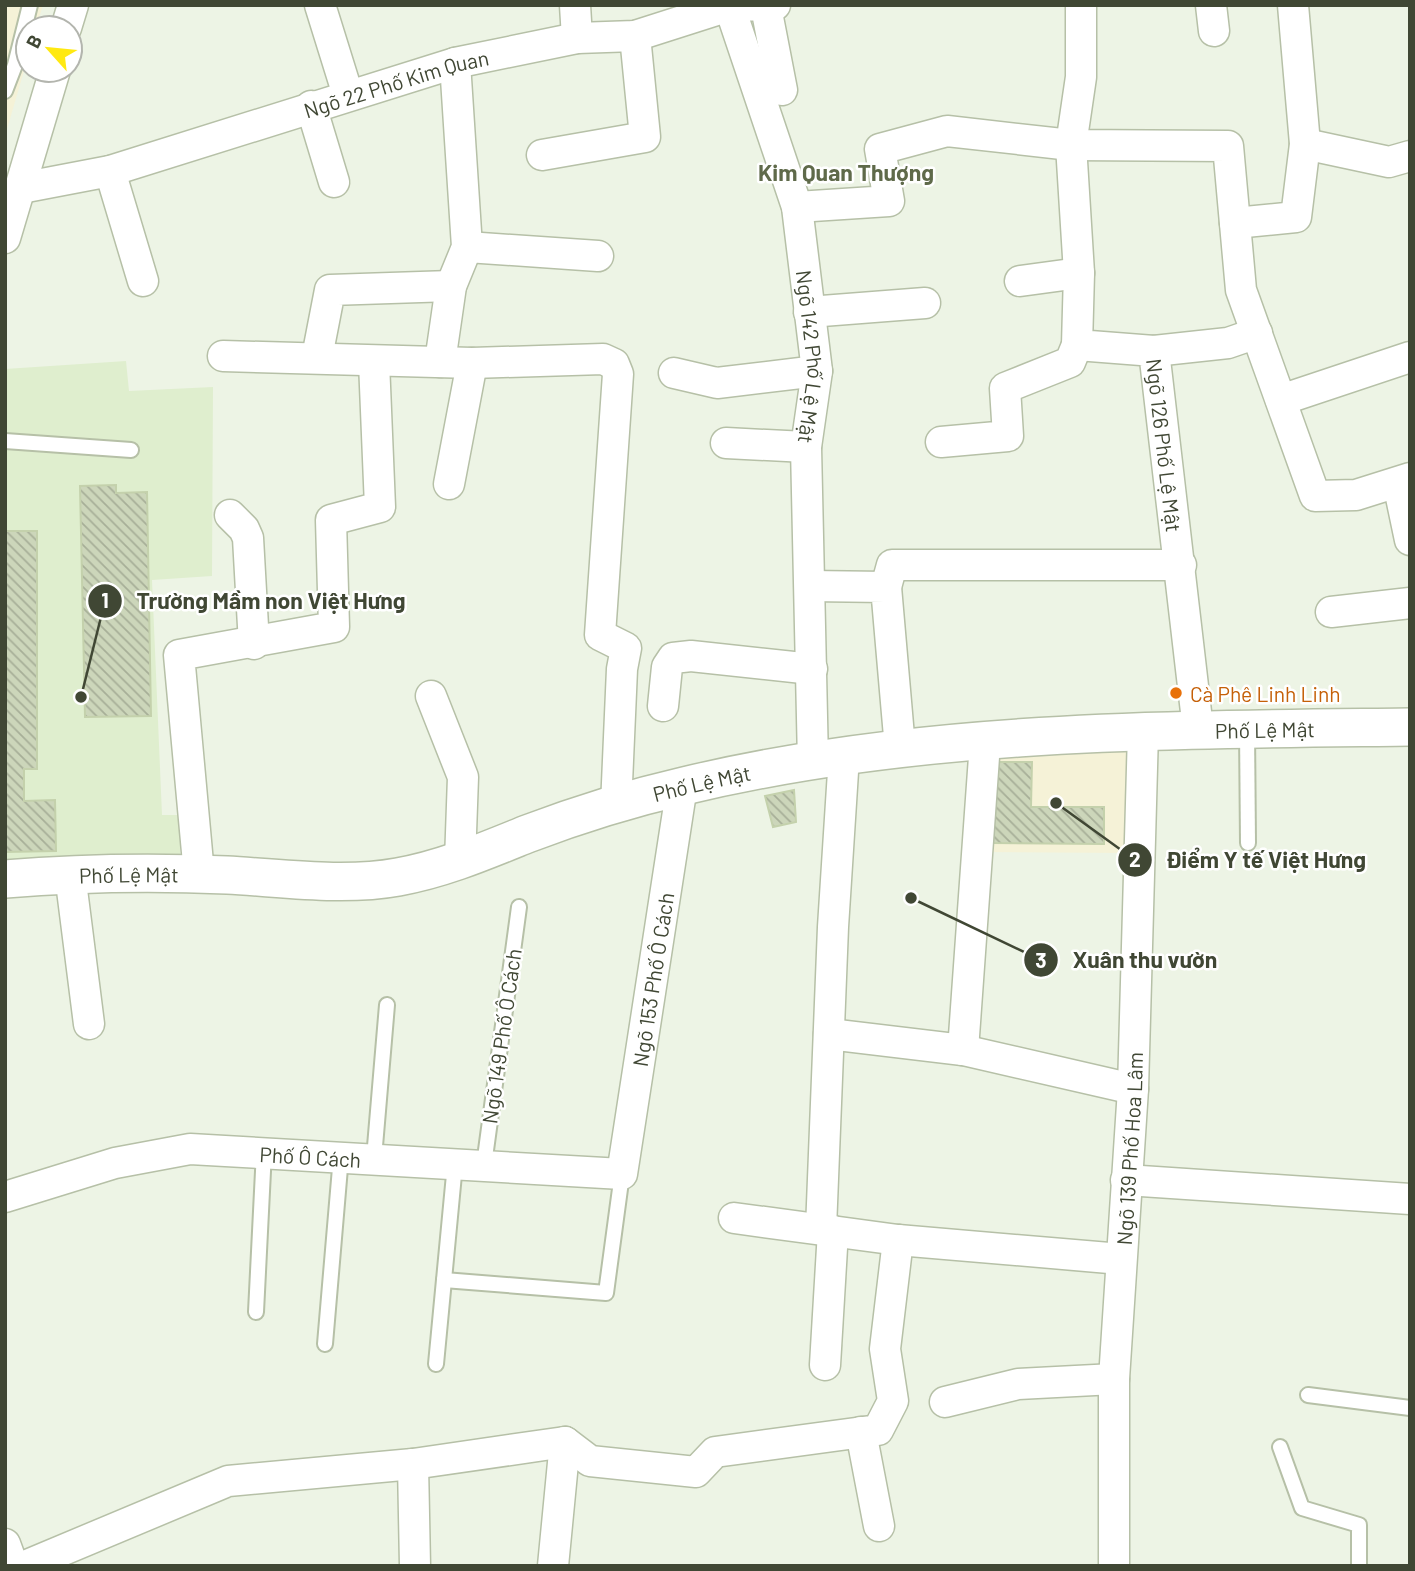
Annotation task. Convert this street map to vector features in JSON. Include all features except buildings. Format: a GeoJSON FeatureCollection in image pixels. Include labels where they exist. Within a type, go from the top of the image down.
{"type":"FeatureCollection","features":[{"type":"Feature","properties":{"kind":"street"},"geometry":{"type":"LineString","coordinates":[[320,5],[348,94]]}},
{"type":"Feature","properties":{"kind":"street"},"geometry":{"type":"LineString","coordinates":[[575,5],[577,38]]}},
{"type":"Feature","properties":{"kind":"street"},"geometry":{"type":"LineString","coordinates":[[941,442],[1008,436],[1005,388],[1070,362],[1077,345],[1079,273],[1071,145],[1081,77],[1081,5]]}},
{"type":"Feature","properties":{"kind":"street"},"geometry":{"type":"LineString","coordinates":[[1235,223],[1296,217],[1305,144],[1293,5]]}},
{"type":"Feature","properties":{"kind":"street","name":"Ngõ 22 Phố Kim Quan"},"geometry":{"type":"LineString","coordinates":[[21,188],[110,171],[348,94],[455,64],[577,38],[635,36],[729,6],[770,6]]}},
{"type":"Feature","properties":{"kind":"street","name":"Ngõ 142 Phố Lệ Mật"},"geometry":{"type":"LineString","coordinates":[[729,6],[797,207],[817,371],[806,447],[812,669],[828,759],[833,928],[825,1365]]}},
{"type":"Feature","properties":{"kind":"street"},"geometry":{"type":"LineString","coordinates":[[770,6],[782,90]]}},
{"type":"Feature","properties":{"kind":"street"},"geometry":{"type":"LineString","coordinates":[[542,155],[645,138],[635,36]]}},
{"type":"Feature","properties":{"kind":"street"},"geometry":{"type":"LineString","coordinates":[[440,362],[451,286],[467,247],[455,64]]}},
{"type":"Feature","properties":{"kind":"street"},"geometry":{"type":"LineString","coordinates":[[5,238],[51,84]]}},
{"type":"Feature","properties":{"kind":"street"},"geometry":{"type":"LineString","coordinates":[[311,106],[334,182]]}},
{"type":"Feature","properties":{"kind":"street"},"geometry":{"type":"LineString","coordinates":[[797,207],[889,201],[880,149],[947,131],[1071,145],[1228,146],[1241,290],[1315,496],[1356,495],[1404,480],[1410,540]]}},
{"type":"Feature","properties":{"kind":"street"},"geometry":{"type":"LineString","coordinates":[[1305,144],[1389,162],[1410,156]]}},
{"type":"Feature","properties":{"kind":"street"},"geometry":{"type":"LineString","coordinates":[[110,171],[143,281]]}},
{"type":"Feature","properties":{"kind":"street"},"geometry":{"type":"LineString","coordinates":[[467,247],[598,256]]}},
{"type":"Feature","properties":{"kind":"street"},"geometry":{"type":"LineString","coordinates":[[1020,281],[1079,273]]}},
{"type":"Feature","properties":{"kind":"street"},"geometry":{"type":"LineString","coordinates":[[317,357],[330,290],[451,286]]}},
{"type":"Feature","properties":{"kind":"street"},"geometry":{"type":"LineString","coordinates":[[809,312],[925,303]]}},
{"type":"Feature","properties":{"kind":"street"},"geometry":{"type":"LineString","coordinates":[[1154,352],[1228,343],[1257,333]]}},
{"type":"Feature","properties":{"kind":"street","name":"Ngõ 126 Phố Lệ Mật"},"geometry":{"type":"LineString","coordinates":[[1077,345],[1154,352],[1181,565],[1198,729]]}},
{"type":"Feature","properties":{"kind":"street"},"geometry":{"type":"LineString","coordinates":[[223,356],[472,363],[603,359],[614,364],[618,374],[600,635],[626,648],[622,668],[616,806]]}},
{"type":"Feature","properties":{"kind":"street"},"geometry":{"type":"LineString","coordinates":[[1280,400],[1410,357]]}},
{"type":"Feature","properties":{"kind":"street"},"geometry":{"type":"LineString","coordinates":[[199,874],[179,655],[254,644],[334,627],[331,520],[380,507],[374,362]]}},
{"type":"Feature","properties":{"kind":"street"},"geometry":{"type":"LineString","coordinates":[[449,484],[472,363]]}},
{"type":"Feature","properties":{"kind":"street"},"geometry":{"type":"LineString","coordinates":[[674,373],[717,383],[817,371]]}},
{"type":"Feature","properties":{"kind":"street"},"geometry":{"type":"LineString","coordinates":[[726,443],[806,447]]}},
{"type":"Feature","properties":{"kind":"street"},"geometry":{"type":"LineString","coordinates":[[230,515],[244,529],[248,538],[254,644]]}},
{"type":"Feature","properties":{"kind":"street"},"geometry":{"type":"LineString","coordinates":[[900,748],[886,587],[892,565],[1181,565]]}},
{"type":"Feature","properties":{"kind":"street"},"geometry":{"type":"LineString","coordinates":[[810,586],[886,587]]}},
{"type":"Feature","properties":{"kind":"street"},"geometry":{"type":"LineString","coordinates":[[1331,612],[1410,603]]}},
{"type":"Feature","properties":{"kind":"street"},"geometry":{"type":"LineString","coordinates":[[663,706],[667,667],[673,658],[691,656],[812,669]]}},
{"type":"Feature","properties":{"kind":"street"},"geometry":{"type":"LineString","coordinates":[[430,696],[463,777],[460,861]]}},
{"type":"Feature","properties":{"kind":"street","name":"Phố Lệ Mật"},"geometry":{"type":"LineString","coordinates":[[5,879],[70,874],[199,874],[360,881],[400,877],[460,861],[548,826],[682,786],[900,748],[1198,729],[1410,726]]}},
{"type":"Feature","properties":{"kind":"street","name":"Ngõ 139 Phố Hoa Lâm"},"geometry":{"type":"LineString","coordinates":[[1114,1566],[1114,1379],[1133,1089],[1143,732]]}},
{"type":"Feature","properties":{"kind":"street"},"geometry":{"type":"LineString","coordinates":[[963,1050],[985,743]]}},
{"type":"Feature","properties":{"kind":"street","name":"Ngõ 153 Phố Ô Cách"},"geometry":{"type":"LineString","coordinates":[[622,1174],[682,786]]}},
{"type":"Feature","properties":{"kind":"street"},"geometry":{"type":"LineString","coordinates":[[70,874],[89,1024]]}},
{"type":"Feature","properties":{"kind":"street"},"geometry":{"type":"LineString","coordinates":[[829,1034],[963,1050],[1133,1089]]}},
{"type":"Feature","properties":{"kind":"street","name":"Phố Ô Cách"},"geometry":{"type":"LineString","coordinates":[[5,1197],[152,1154],[203,1148],[622,1174]]}},
{"type":"Feature","properties":{"kind":"street"},"geometry":{"type":"LineString","coordinates":[[1126,1180],[1410,1199]]}},
{"type":"Feature","properties":{"kind":"street"},"geometry":{"type":"LineString","coordinates":[[734,1217],[898,1240],[1121,1259]]}},
{"type":"Feature","properties":{"kind":"street"},"geometry":{"type":"LineString","coordinates":[[25,1566],[228,1481],[414,1464],[565,1442],[590,1461],[696,1472],[715,1452],[878,1430],[893,1401],[886,1349],[898,1240]]}},
{"type":"Feature","properties":{"kind":"street"},"geometry":{"type":"LineString","coordinates":[[945,1402],[1018,1384],[1114,1379]]}},
{"type":"Feature","properties":{"kind":"street"},"geometry":{"type":"LineString","coordinates":[[861,1432],[879,1526]]}},
{"type":"Feature","properties":{"kind":"street"},"geometry":{"type":"LineString","coordinates":[[552,1566],[565,1442]]}},
{"type":"Feature","properties":{"kind":"street"},"geometry":{"type":"LineString","coordinates":[[414,1464],[415,1566]]}},
{"type":"Feature","properties":{"kind":"street"},"geometry":{"type":"LineString","coordinates":[[5,1545],[13,1566]]}},
{"type":"Feature","properties":{"kind":"lane"},"geometry":{"type":"LineString","coordinates":[[5,92],[15,65],[30,5]]}},
{"type":"Feature","properties":{"kind":"lane"},"geometry":{"type":"LineString","coordinates":[[5,441],[131,450]]}},
{"type":"Feature","properties":{"kind":"lane"},"geometry":{"type":"LineString","coordinates":[[1247,729],[1248,842]]}},
{"type":"Feature","properties":{"kind":"lane","name":"Ngõ 149 Phố Ô Cách"},"geometry":{"type":"LineString","coordinates":[[436,1364],[444,1280],[470,1164],[519,906]]}},
{"type":"Feature","properties":{"kind":"lane"},"geometry":{"type":"LineString","coordinates":[[374,1158],[387,1005]]}},
{"type":"Feature","properties":{"kind":"lane"},"geometry":{"type":"LineString","coordinates":[[256,1312],[264,1151]]}},
{"type":"Feature","properties":{"kind":"lane"},"geometry":{"type":"LineString","coordinates":[[326,1344],[341,1156]]}},
{"type":"Feature","properties":{"kind":"lane"},"geometry":{"type":"LineString","coordinates":[[444,1280],[606,1293],[622,1174]]}},
{"type":"Feature","properties":{"kind":"lane"},"geometry":{"type":"LineString","coordinates":[[1308,1395],[1410,1408]]}},
{"type":"Feature","properties":{"kind":"lane"},"geometry":{"type":"LineString","coordinates":[[1280,1447],[1302,1508],[1359,1525],[1359,1566]]}},
{"type":"Feature","properties":{"kind":"shaded area"},"geometry":{"type":"Polygon","coordinates":[[[5,5],[43,5],[40,14],[14,14],[14,84],[20,84],[5,136],[5,5]]]}},
{"type":"Feature","properties":{"kind":"shaded area"},"geometry":{"type":"Polygon","coordinates":[[[126,361],[129,391],[213,387],[212,576],[152,580],[162,815],[180,815],[180,857],[5,864],[5,369],[126,361]]]}},
{"type":"Feature","properties":{"kind":"shaded area"},"geometry":{"type":"Polygon","coordinates":[[[1126,748],[1128,853],[982,852],[987,755],[1126,748]]]}},
{"type":"Feature","properties":{"kind":"place","name":"Cà Phê Linh Linh"},"geometry":{"type":"Point","coordinates":[1176,693]}},
{"type":"Feature","properties":{"kind":"place","name":"Trường Mầm non Việt Hưng"},"geometry":{"type":"Point","coordinates":[81,697]}},
{"type":"Feature","properties":{"kind":"place","name":"Điểm Y tế Việt Hưng"},"geometry":{"type":"Point","coordinates":[1056,803]}},
{"type":"Feature","properties":{"kind":"place","name":"Xuân thu vườn"},"geometry":{"type":"Point","coordinates":[911,898]}},
{"type":"Feature","properties":{"kind":"district","name":"Kim Quan Thượng"},"geometry":{"type":"Point","coordinates":[846,172]}}]}
